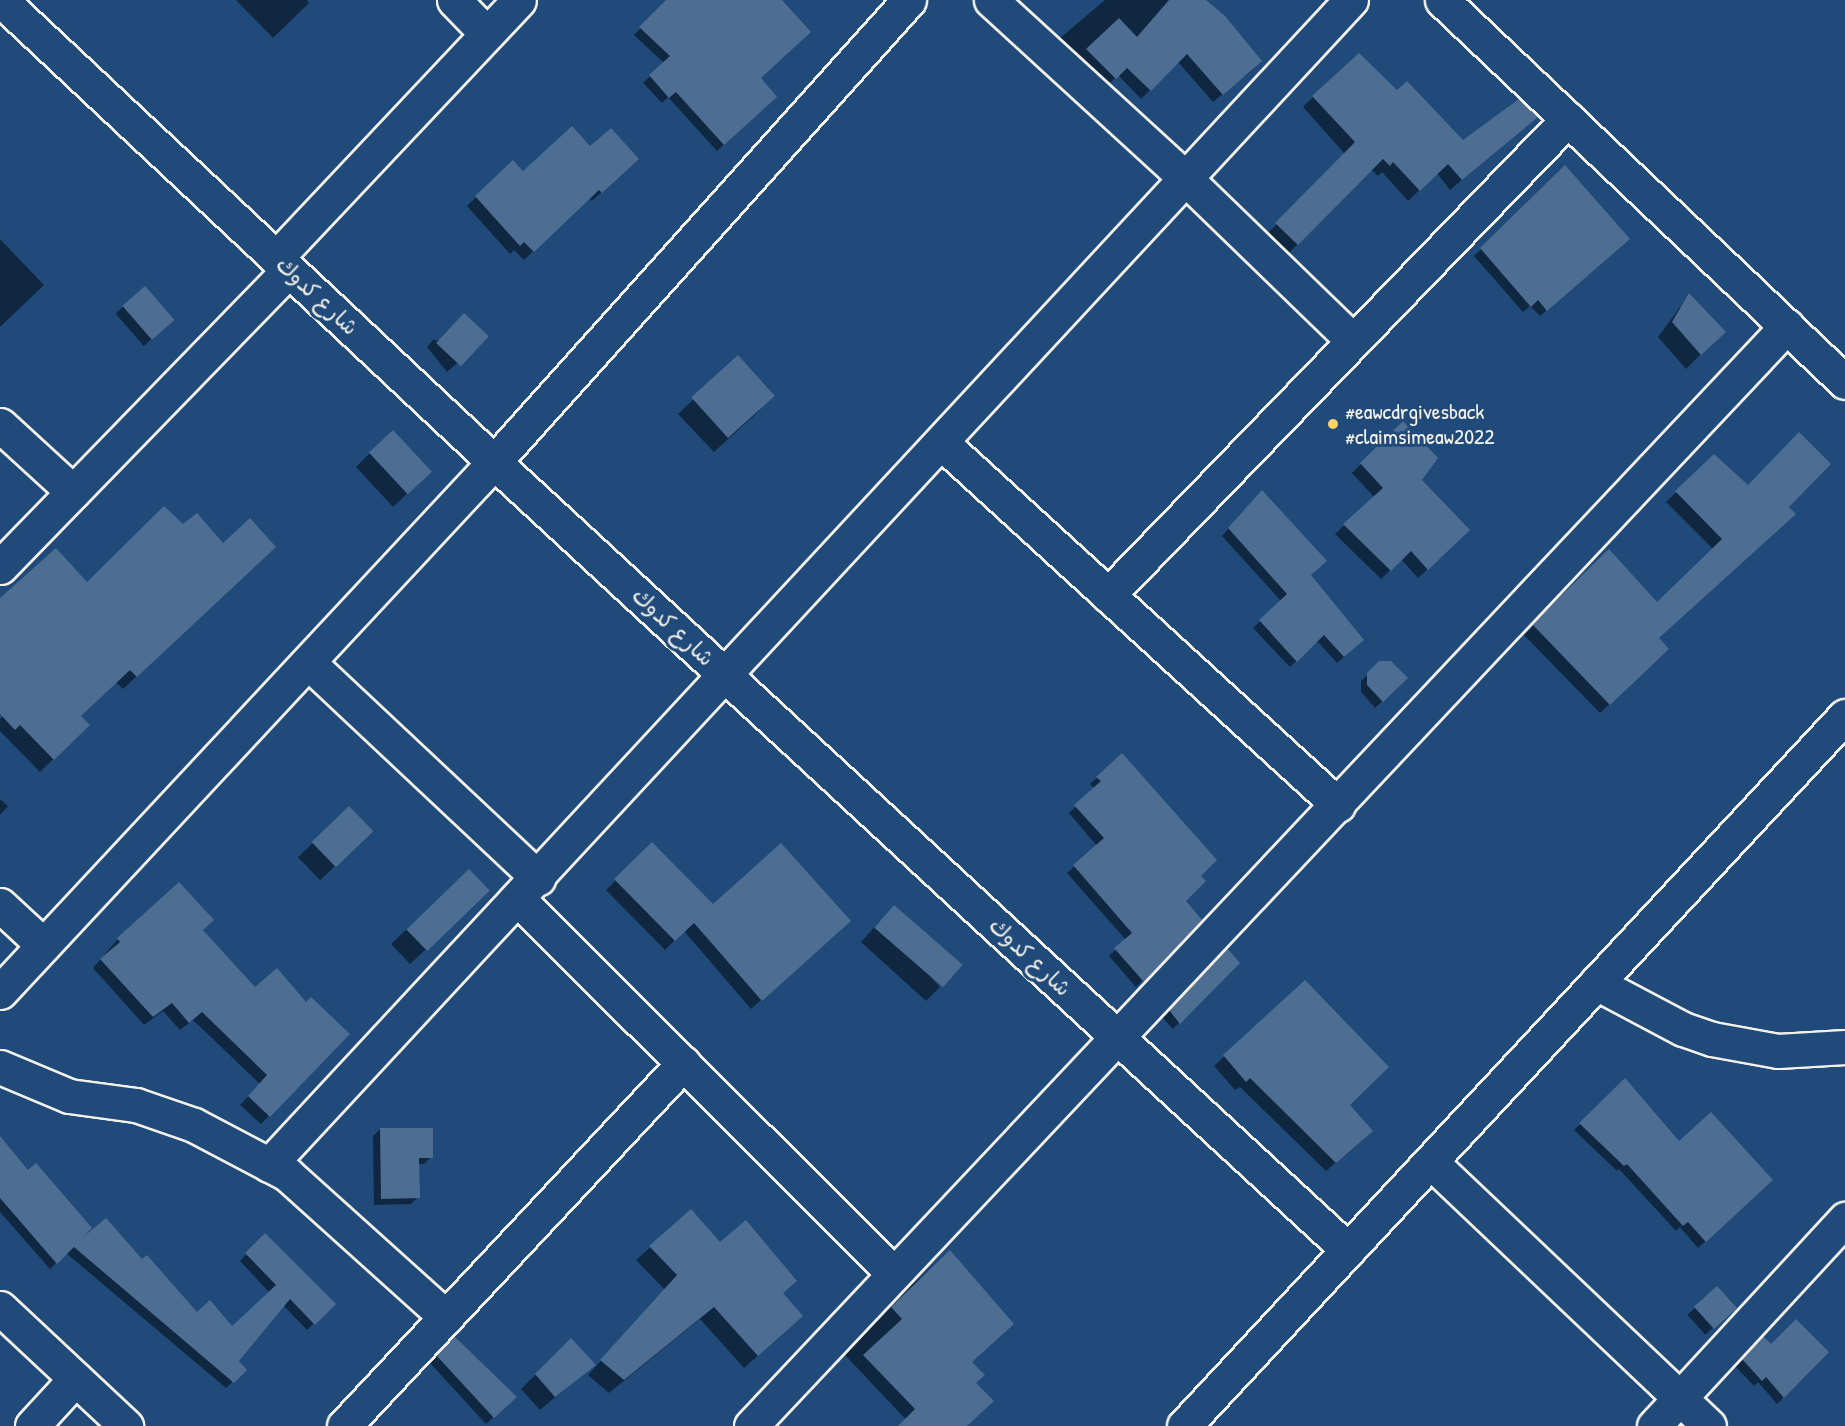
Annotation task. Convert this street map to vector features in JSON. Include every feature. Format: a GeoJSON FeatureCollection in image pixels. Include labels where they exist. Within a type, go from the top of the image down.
{"type":"FeatureCollection","features":[{"type":"Feature","properties":{"kind":"street","name":"شارع كدوك"},"geometry":{"type":"LineString","coordinates":[[1,0],[494,462],[1348,1250]]}},
{"type":"Feature","properties":{"kind":"street"},"geometry":{"type":"LineString","coordinates":[[454,0],[487,34]]}},
{"type":"Feature","properties":{"kind":"street"},"geometry":{"type":"LineString","coordinates":[[0,567],[73,492],[282,264],[519,0]]}},
{"type":"Feature","properties":{"kind":"street"},"geometry":{"type":"LineString","coordinates":[[0,992],[494,462],[909,0]]}},
{"type":"Feature","properties":{"kind":"street"},"geometry":{"type":"LineString","coordinates":[[991,0],[1184,177],[1353,341]]}},
{"type":"Feature","properties":{"kind":"street"},"geometry":{"type":"LineString","coordinates":[[269,1165],[726,677],[1184,177],[1351,0]]}},
{"type":"Feature","properties":{"kind":"street"},"geometry":{"type":"LineString","coordinates":[[1442,0],[1845,382]]}},
{"type":"Feature","properties":{"kind":"street"},"geometry":{"type":"LineString","coordinates":[[1108,595],[1568,119]]}},
{"type":"Feature","properties":{"kind":"street"},"geometry":{"type":"LineString","coordinates":[[751,1426],[1787,326]]}},
{"type":"Feature","properties":{"kind":"street"},"geometry":{"type":"LineString","coordinates":[[0,425],[73,492]]}},
{"type":"Feature","properties":{"kind":"street"},"geometry":{"type":"LineString","coordinates":[[941,442],[1338,805]]}},
{"type":"Feature","properties":{"kind":"street"},"geometry":{"type":"LineString","coordinates":[[308,662],[528,888],[684,1063],[893,1273]]}},
{"type":"Feature","properties":{"kind":"street"},"geometry":{"type":"LineString","coordinates":[[1184,1426],[1845,716]]}},
{"type":"Feature","properties":{"kind":"street"},"geometry":{"type":"LineString","coordinates":[[0,905],[44,945]]}},
{"type":"Feature","properties":{"kind":"street"},"geometry":{"type":"LineString","coordinates":[[1596,983],[1683,1029],[1712,1039],[1778,1051],[1845,1047]]}},
{"type":"Feature","properties":{"kind":"street"},"geometry":{"type":"LineString","coordinates":[[344,1426],[684,1063]]}},
{"type":"Feature","properties":{"kind":"street"},"geometry":{"type":"LineString","coordinates":[[0,1067],[69,1096],[136,1106],[194,1125],[287,1174],[446,1317]]}},
{"type":"Feature","properties":{"kind":"street"},"geometry":{"type":"LineString","coordinates":[[1431,1162],[1709,1426]]}},
{"type":"Feature","properties":{"kind":"street"},"geometry":{"type":"LineString","coordinates":[[1654,1426],[1845,1219]]}},
{"type":"Feature","properties":{"kind":"street"},"geometry":{"type":"LineString","coordinates":[[0,1308],[126,1426]]}},
{"type":"Feature","properties":{"kind":"street"},"geometry":{"type":"LineString","coordinates":[[32,1426],[75,1379]]}},
{"type":"Feature","properties":{"kind":"building"},"geometry":{"type":"Polygon","coordinates":[[[666,0],[782,0],[811,32],[761,78],[777,97],[724,145],[676,92],[669,98],[649,75],[670,56],[639,27],[666,0]]]}},
{"type":"Feature","properties":{"kind":"building"},"geometry":{"type":"Polygon","coordinates":[[[1169,0],[1206,0],[1225,16],[1262,61],[1223,95],[1187,54],[1151,91],[1127,68],[1116,79],[1086,49],[1119,18],[1137,37],[1169,0]]]}},
{"type":"Feature","properties":{"kind":"building"},"geometry":{"type":"Polygon","coordinates":[[[1359,53],[1397,90],[1407,81],[1463,140],[1519,99],[1538,117],[1462,180],[1448,164],[1420,191],[1393,162],[1390,166],[1383,159],[1298,245],[1275,223],[1355,142],[1312,96],[1359,53]]]}},
{"type":"Feature","properties":{"kind":"building"},"geometry":{"type":"Polygon","coordinates":[[[572,126],[590,146],[611,128],[639,159],[602,193],[599,190],[534,252],[524,242],[520,246],[475,196],[513,160],[523,171],[572,126]]]}},
{"type":"Feature","properties":{"kind":"building"},"geometry":{"type":"Polygon","coordinates":[[[1565,165],[1630,239],[1547,311],[1538,300],[1531,307],[1480,248],[1565,165]]]}},
{"type":"Feature","properties":{"kind":"building"},"geometry":{"type":"Polygon","coordinates":[[[145,286],[175,320],[152,340],[122,306],[145,286]]]}},
{"type":"Feature","properties":{"kind":"building"},"geometry":{"type":"Polygon","coordinates":[[[1689,293],[1726,332],[1701,355],[1672,322],[1689,293]]]}},
{"type":"Feature","properties":{"kind":"building"},"geometry":{"type":"Polygon","coordinates":[[[464,313],[489,336],[461,366],[436,343],[464,313]]]}},
{"type":"Feature","properties":{"kind":"building"},"geometry":{"type":"Polygon","coordinates":[[[738,355],[775,396],[728,438],[691,397],[738,355]]]}},
{"type":"Feature","properties":{"kind":"building"},"geometry":{"type":"Polygon","coordinates":[[[1403,421],[1438,458],[1422,480],[1470,530],[1428,570],[1411,551],[1391,571],[1343,524],[1383,488],[1360,463],[1403,421]]]}},
{"type":"Feature","properties":{"kind":"building"},"geometry":{"type":"Polygon","coordinates":[[[393,430],[432,472],[408,494],[369,453],[393,430]]]}},
{"type":"Feature","properties":{"kind":"building"},"geometry":{"type":"Polygon","coordinates":[[[1799,432],[1831,464],[1789,507],[1796,514],[1659,638],[1669,649],[1610,705],[1532,624],[1609,549],[1657,602],[1722,539],[1675,491],[1714,454],[1748,485],[1799,432]]]}},
{"type":"Feature","properties":{"kind":"building"},"geometry":{"type":"Polygon","coordinates":[[[1262,490],[1327,561],[1311,575],[1364,640],[1344,657],[1324,635],[1297,662],[1259,620],[1287,594],[1228,528],[1262,490]]]}},
{"type":"Feature","properties":{"kind":"building"},"geometry":{"type":"Polygon","coordinates":[[[164,506],[183,524],[197,513],[223,543],[250,518],[276,547],[137,677],[130,670],[81,716],[90,725],[54,760],[20,725],[15,730],[0,714],[0,598],[56,548],[87,582],[164,506]]]}},
{"type":"Feature","properties":{"kind":"building"},"geometry":{"type":"Polygon","coordinates":[[[1379,661],[1391,661],[1408,678],[1383,702],[1367,685],[1367,673],[1379,661]]]}},
{"type":"Feature","properties":{"kind":"building"},"geometry":{"type":"Polygon","coordinates":[[[1122,753],[1217,860],[1201,876],[1206,881],[1186,901],[1202,920],[1144,982],[1114,948],[1132,933],[1073,865],[1104,838],[1074,805],[1101,781],[1096,777],[1122,753]]]}},
{"type":"Feature","properties":{"kind":"building"},"geometry":{"type":"Polygon","coordinates":[[[349,806],[373,831],[336,867],[312,842],[349,806]]]}},
{"type":"Feature","properties":{"kind":"building"},"geometry":{"type":"Polygon","coordinates":[[[652,842],[713,904],[781,843],[851,921],[762,1001],[694,923],[675,941],[614,879],[652,842]]]}},
{"type":"Feature","properties":{"kind":"building"},"geometry":{"type":"Polygon","coordinates":[[[469,869],[490,891],[427,951],[406,929],[469,869]]]}},
{"type":"Feature","properties":{"kind":"building"},"geometry":{"type":"Polygon","coordinates":[[[179,882],[214,920],[203,930],[255,987],[277,968],[306,1002],[311,997],[350,1034],[270,1117],[248,1096],[267,1075],[202,1012],[189,1023],[172,1003],[153,1017],[100,959],[120,942],[117,938],[179,882]]]}},
{"type":"Feature","properties":{"kind":"building"},"geometry":{"type":"Polygon","coordinates":[[[894,905],[963,965],[943,987],[874,928],[894,905]]]}},
{"type":"Feature","properties":{"kind":"building"},"geometry":{"type":"Polygon","coordinates":[[[1227,948],[1240,963],[1180,1024],[1169,1010],[1227,948]]]}},
{"type":"Feature","properties":{"kind":"building"},"geometry":{"type":"Polygon","coordinates":[[[1305,980],[1389,1067],[1350,1105],[1373,1131],[1336,1163],[1250,1078],[1246,1082],[1223,1055],[1305,980]]]}},
{"type":"Feature","properties":{"kind":"building"},"geometry":{"type":"Polygon","coordinates":[[[1625,1078],[1679,1141],[1711,1112],[1773,1180],[1706,1242],[1688,1222],[1683,1226],[1627,1164],[1624,1166],[1579,1123],[1625,1078]]]}},
{"type":"Feature","properties":{"kind":"building"},"geometry":{"type":"Polygon","coordinates":[[[380,1128],[433,1128],[433,1158],[419,1158],[420,1198],[381,1199],[380,1128]]]}},
{"type":"Feature","properties":{"kind":"building"},"geometry":{"type":"Polygon","coordinates":[[[0,1136],[28,1170],[36,1163],[92,1228],[82,1238],[106,1218],[142,1259],[147,1255],[197,1312],[210,1300],[232,1326],[276,1285],[245,1253],[265,1233],[336,1304],[315,1325],[290,1299],[239,1361],[247,1370],[234,1383],[74,1247],[57,1264],[0,1198],[0,1136]]]}},
{"type":"Feature","properties":{"kind":"building"},"geometry":{"type":"Polygon","coordinates":[[[691,1209],[720,1242],[746,1220],[797,1281],[783,1293],[803,1316],[758,1356],[714,1307],[624,1380],[600,1360],[677,1275],[649,1246],[691,1209]]]}},
{"type":"Feature","properties":{"kind":"building"},"geometry":{"type":"Polygon","coordinates":[[[950,1250],[1014,1324],[972,1362],[985,1375],[976,1383],[994,1401],[967,1426],[898,1426],[915,1409],[863,1355],[902,1319],[891,1307],[950,1250]]]}},
{"type":"Feature","properties":{"kind":"building"},"geometry":{"type":"Polygon","coordinates":[[[1717,1286],[1737,1308],[1714,1329],[1694,1307],[1717,1286]]]}},
{"type":"Feature","properties":{"kind":"building"},"geometry":{"type":"Polygon","coordinates":[[[1796,1319],[1829,1352],[1784,1398],[1766,1377],[1762,1381],[1742,1359],[1763,1336],[1771,1344],[1796,1319]]]}},
{"type":"Feature","properties":{"kind":"building"},"geometry":{"type":"Polygon","coordinates":[[[454,1336],[517,1397],[494,1418],[436,1355],[454,1336]]]}},
{"type":"Feature","properties":{"kind":"building"},"geometry":{"type":"Polygon","coordinates":[[[571,1338],[596,1365],[555,1397],[535,1374],[571,1338]]]}},
{"type":"Feature","properties":{"kind":"place","name":"#eawcdrgivesback #claimsimeaw2022"},"geometry":{"type":"Point","coordinates":[1333,424]}}]}
